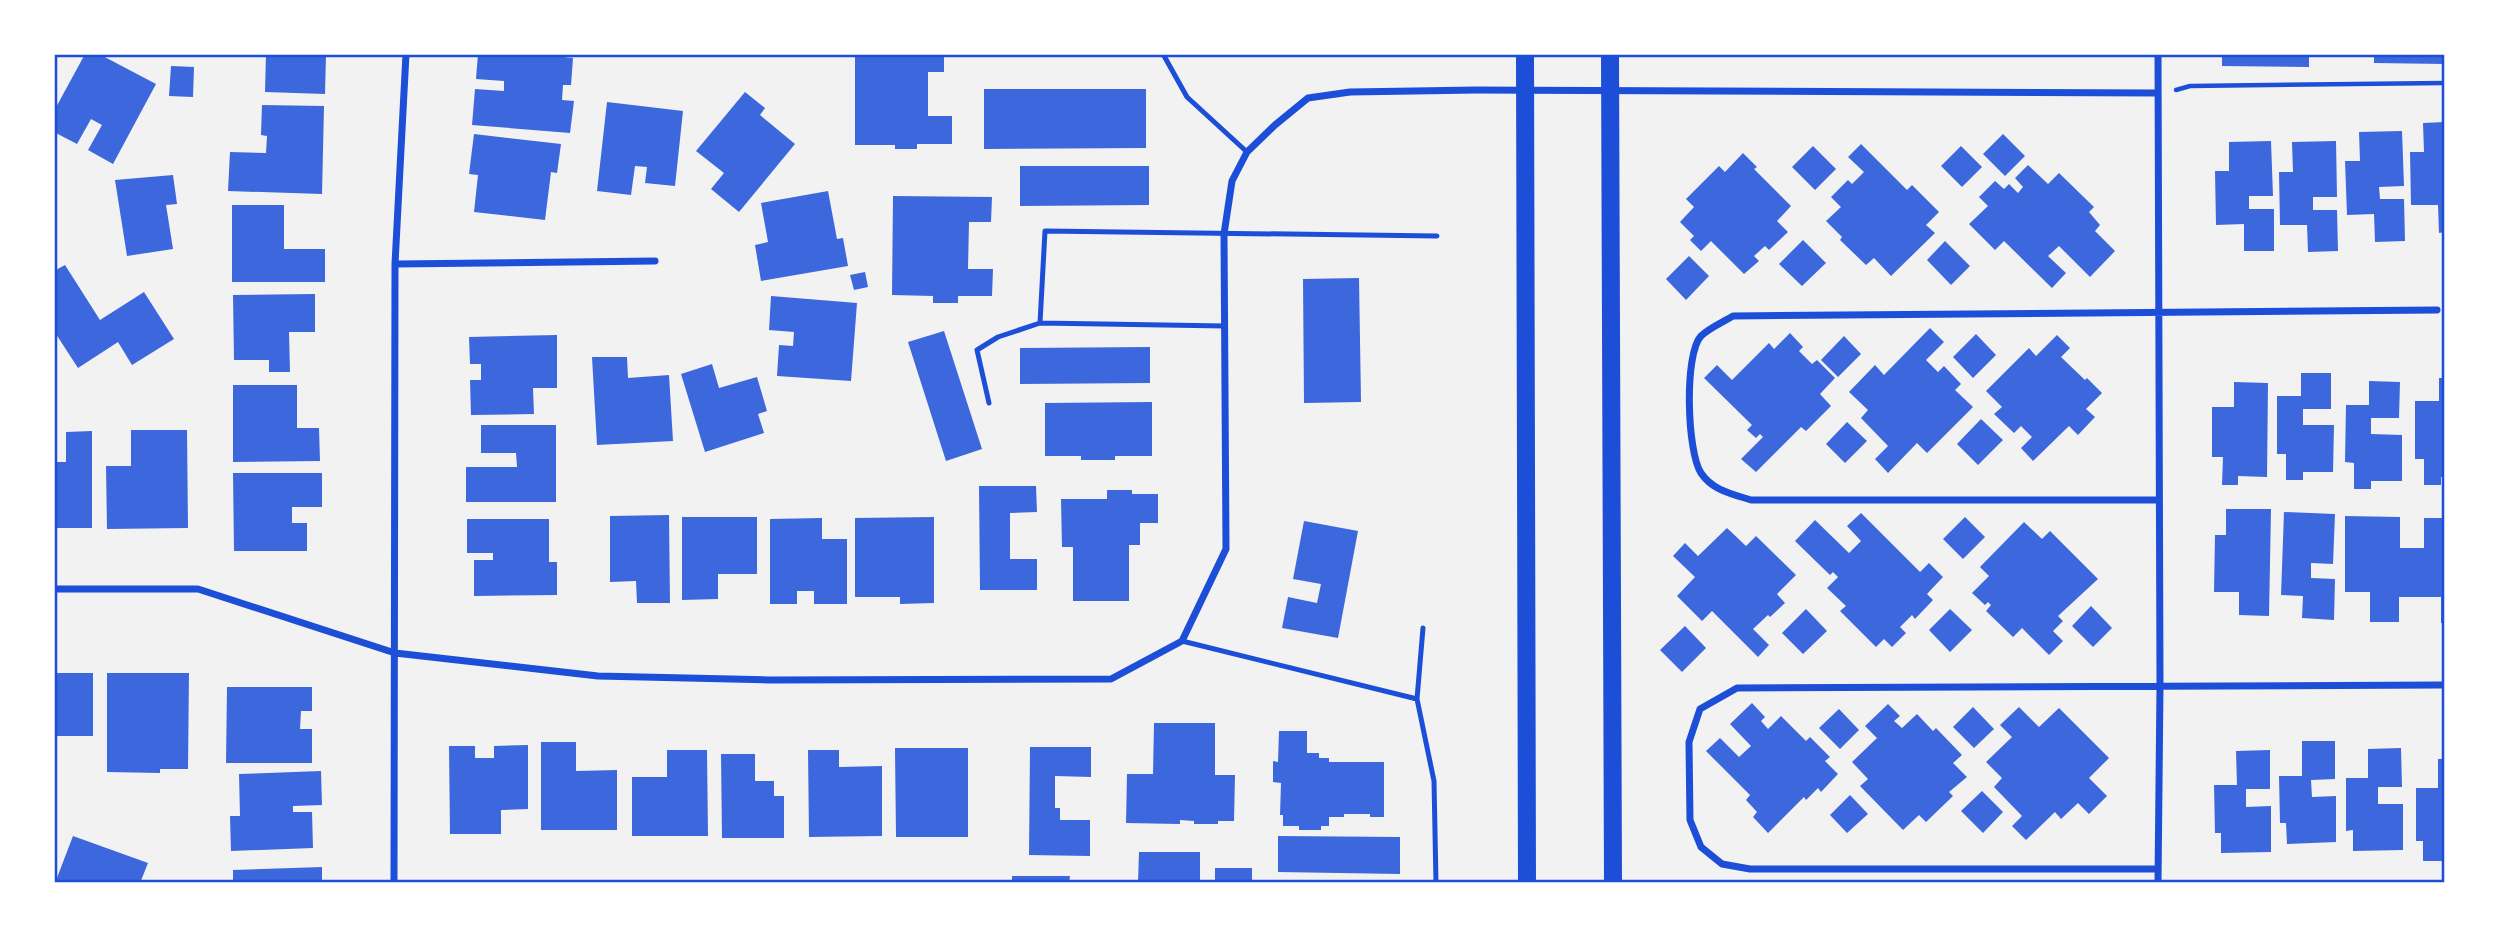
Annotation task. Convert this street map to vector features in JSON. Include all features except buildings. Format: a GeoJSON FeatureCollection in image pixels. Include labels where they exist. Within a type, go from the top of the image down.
{"type":"FeatureCollection","features":[{"type":"Feature","properties":{"kind":"main road"},"geometry":{"type":"LineString","coordinates":[[1525,54],[1527,883]]}},
{"type":"Feature","properties":{"kind":"main road"},"geometry":{"type":"LineString","coordinates":[[1610,54],[1613,883]]}},
{"type":"Feature","properties":{"kind":"street"},"geometry":{"type":"LineString","coordinates":[[394,883],[395,264],[405,54]]}},
{"type":"Feature","properties":{"kind":"street"},"geometry":{"type":"LineString","coordinates":[[2158,54],[2158,883]]}},
{"type":"Feature","properties":{"kind":"street"},"geometry":{"type":"LineString","coordinates":[[54,589],[198,589],[395,653],[598,676],[770,680],[1111,679],[1182,641],[1226,549],[1224,234],[1231,181],[1247,152],[1308,98],[1350,92],[1526,90],[2158,93]]}},
{"type":"Feature","properties":{"kind":"street"},"geometry":{"type":"LineString","coordinates":[[395,264],[655,261]]}},
{"type":"Feature","properties":{"kind":"street"},"geometry":{"type":"LineString","coordinates":[[2160,500],[1751,500],[1719,490],[1700,472],[1691,448],[1690,366],[1700,337],[1733,316],[2437,310]]}},
{"type":"Feature","properties":{"kind":"street"},"geometry":{"type":"LineString","coordinates":[[2158,869],[1750,869],[1722,864],[1701,847],[1690,820],[1689,742],[1700,709],[1737,688],[2441,685]]}},
{"type":"Feature","properties":{"kind":"lane"},"geometry":{"type":"LineString","coordinates":[[1163,54],[1188,97],[1247,152]]}},
{"type":"Feature","properties":{"kind":"lane"},"geometry":{"type":"LineString","coordinates":[[1040,323],[1045,230],[1437,236]]}},
{"type":"Feature","properties":{"kind":"lane"},"geometry":{"type":"LineString","coordinates":[[989,403],[977,350],[998,337],[1040,323],[1225,326]]}},
{"type":"Feature","properties":{"kind":"lane"},"geometry":{"type":"LineString","coordinates":[[1423,628],[1417,699],[1434,781],[1436,883]]}},
{"type":"Feature","properties":{"kind":"lane"},"geometry":{"type":"LineString","coordinates":[[1182,641],[1417,699]]}},
{"type":"Feature","properties":{"kind":"path"},"geometry":{"type":"LineString","coordinates":[[2158,93],[2190,86],[2445,83]]}}]}
